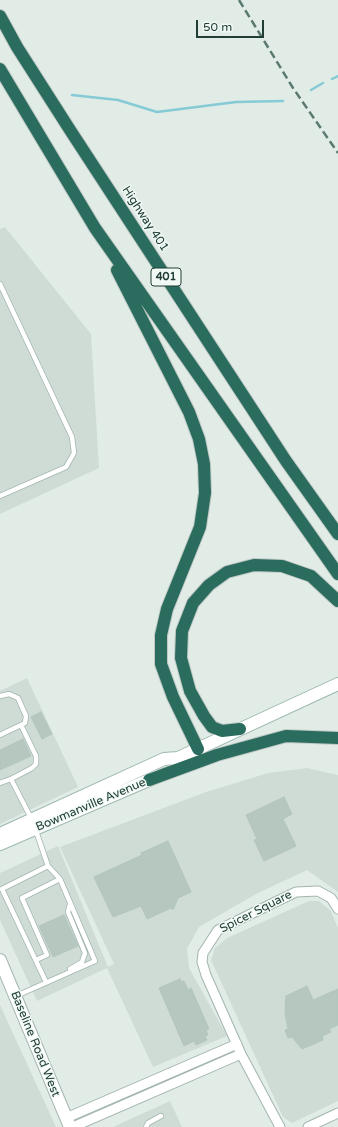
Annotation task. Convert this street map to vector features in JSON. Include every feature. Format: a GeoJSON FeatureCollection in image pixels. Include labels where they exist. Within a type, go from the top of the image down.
{"type":"FeatureCollection","features":[{"type":"Feature","properties":{"kind":"highway","name":"Highway 401"},"geometry":{"type":"LineString","coordinates":[[0,16],[17,47],[78,144],[286,461],[338,534]]}},
{"type":"Feature","properties":{"kind":"highway","name":"401"},"geometry":{"type":"LineString","coordinates":[[0,68],[95,228],[338,574]]}},
{"type":"Feature","properties":{"kind":"highway"},"geometry":{"type":"LineString","coordinates":[[95,228],[189,412],[199,439],[204,464],[205,493],[200,528],[167,610],[161,635],[161,664],[173,697],[198,749]]}},
{"type":"Feature","properties":{"kind":"highway"},"geometry":{"type":"LineString","coordinates":[[240,729],[222,731],[212,727],[190,691],[181,658],[181,651],[182,631],[193,604],[209,585],[227,572],[254,565],[282,566],[311,576],[338,601]]}},
{"type":"Feature","properties":{"kind":"highway"},"geometry":{"type":"LineString","coordinates":[[150,780],[217,756],[286,736],[338,738]]}},
{"type":"Feature","properties":{"kind":"main road","name":"Bowmanville Avenue"},"geometry":{"type":"LineString","coordinates":[[0,844],[33,824],[164,759],[178,758],[338,684]]}},
{"type":"Feature","properties":{"kind":"main road","name":"Bowmanville Avenue"},"geometry":{"type":"LineString","coordinates":[[0,834],[33,824],[150,780],[169,769],[178,758]]}},
{"type":"Feature","properties":{"kind":"main road","name":"Baseline Road West"},"geometry":{"type":"LineString","coordinates":[[0,960],[70,1124]]}},
{"type":"Feature","properties":{"kind":"street","name":"Spicer Square"},"geometry":{"type":"LineString","coordinates":[[280,1127],[241,1054],[206,975],[202,962],[203,953],[218,930],[296,892],[318,892],[331,898],[338,909]]}},
{"type":"Feature","properties":{"kind":"street"},"geometry":{"type":"LineString","coordinates":[[70,1124],[237,1044]]}},
{"type":"Feature","properties":{"kind":"street"},"geometry":{"type":"LineString","coordinates":[[70,1124],[241,1054]]}},
{"type":"Feature","properties":{"kind":"street"},"geometry":{"type":"LineString","coordinates":[[308,1127],[338,1113]]}},
{"type":"Feature","properties":{"kind":"lane"},"geometry":{"type":"LineString","coordinates":[[0,284],[72,437],[74,453],[66,467],[0,496]]}},
{"type":"Feature","properties":{"kind":"lane"},"geometry":{"type":"LineString","coordinates":[[0,696],[9,694],[18,698],[26,716],[25,723],[0,735]]}},
{"type":"Feature","properties":{"kind":"lane"},"geometry":{"type":"LineString","coordinates":[[0,783],[32,768],[36,764],[36,756],[21,725]]}},
{"type":"Feature","properties":{"kind":"lane"},"geometry":{"type":"LineString","coordinates":[[11,779],[33,824],[48,866],[60,879],[95,962],[16,996]]}},
{"type":"Feature","properties":{"kind":"lane"},"geometry":{"type":"LineString","coordinates":[[46,982],[2,889],[48,866]]}},
{"type":"Feature","properties":{"kind":"lane"},"geometry":{"type":"LineString","coordinates":[[36,960],[47,955],[22,898],[60,879]]}},
{"type":"Feature","properties":{"kind":"lane"},"geometry":{"type":"LineString","coordinates":[[59,977],[82,962],[85,958],[85,953],[68,912],[70,904]]}},
{"type":"Feature","properties":{"kind":"lane"},"geometry":{"type":"LineString","coordinates":[[146,1127],[148,1123],[161,1116]]}},
{"type":"Feature","properties":{"kind":"shaded area"},"geometry":{"type":"Polygon","coordinates":[[[5,227],[91,334],[99,468],[0,514],[0,229],[5,227]]]}},
{"type":"Feature","properties":{"kind":"shaded area"},"geometry":{"type":"Polygon","coordinates":[[[27,678],[78,787],[0,824],[0,691],[27,678]]]}},
{"type":"Feature","properties":{"kind":"shaded area"},"geometry":{"type":"Polygon","coordinates":[[[307,768],[338,775],[338,892],[307,870],[256,894],[199,927],[187,949],[189,968],[227,1036],[153,1067],[107,968],[37,1001],[0,920],[0,873],[58,846],[108,967],[114,964],[60,847],[206,792],[268,773],[307,768]]]}},
{"type":"Feature","properties":{"kind":"shaded area"},"geometry":{"type":"Polygon","coordinates":[[[309,901],[319,901],[331,911],[338,928],[338,1101],[292,1123],[283,1117],[211,960],[215,948],[227,938],[309,901]]]}},
{"type":"Feature","properties":{"kind":"shaded area"},"geometry":{"type":"Polygon","coordinates":[[[0,1005],[56,1127],[0,1127],[0,1005]]]}},
{"type":"Feature","properties":{"kind":"shaded area"},"geometry":{"type":"Polygon","coordinates":[[[170,1101],[182,1127],[113,1127],[170,1101]]]}},
{"type":"Feature","properties":{"kind":"building"},"geometry":{"type":"Polygon","coordinates":[[[41,712],[52,734],[42,739],[31,717],[41,712]]]}},
{"type":"Feature","properties":{"kind":"building"},"geometry":{"type":"Polygon","coordinates":[[[23,739],[31,756],[0,770],[0,750],[23,739]]]}},
{"type":"Feature","properties":{"kind":"building"},"geometry":{"type":"Polygon","coordinates":[[[284,797],[292,814],[283,819],[296,846],[264,861],[254,840],[257,839],[246,815],[284,797]]]}},
{"type":"Feature","properties":{"kind":"building"},"geometry":{"type":"Polygon","coordinates":[[[168,841],[191,892],[178,898],[173,910],[171,908],[147,919],[141,906],[113,917],[94,877],[142,855],[141,853],[168,841]]]}},
{"type":"Feature","properties":{"kind":"building"},"geometry":{"type":"Polygon","coordinates":[[[64,915],[78,946],[53,957],[39,926],[64,915]]]}},
{"type":"Feature","properties":{"kind":"building"},"geometry":{"type":"Polygon","coordinates":[[[180,979],[181,982],[184,981],[188,990],[191,988],[209,1029],[206,1030],[208,1035],[205,1036],[207,1040],[196,1045],[194,1041],[184,1046],[159,988],[180,979]]]}},
{"type":"Feature","properties":{"kind":"building"},"geometry":{"type":"Polygon","coordinates":[[[307,986],[313,1000],[338,989],[338,1025],[329,1029],[331,1032],[322,1036],[323,1040],[302,1049],[292,1037],[288,1038],[285,1030],[288,1029],[285,1013],[286,996],[307,986]]]}},
{"type":"Feature","properties":{"kind":"waterway"},"geometry":{"type":"LineString","coordinates":[[332,79],[338,76]]}},
{"type":"Feature","properties":{"kind":"waterway"},"geometry":{"type":"LineString","coordinates":[[311,90],[323,83]]}},
{"type":"Feature","properties":{"kind":"waterway"},"geometry":{"type":"LineString","coordinates":[[72,95],[118,100],[157,112],[236,102],[283,101]]}},
{"type":"Feature","properties":{"kind":"railway"},"geometry":{"type":"LineString","coordinates":[[239,0],[293,88],[338,153]]}}]}
